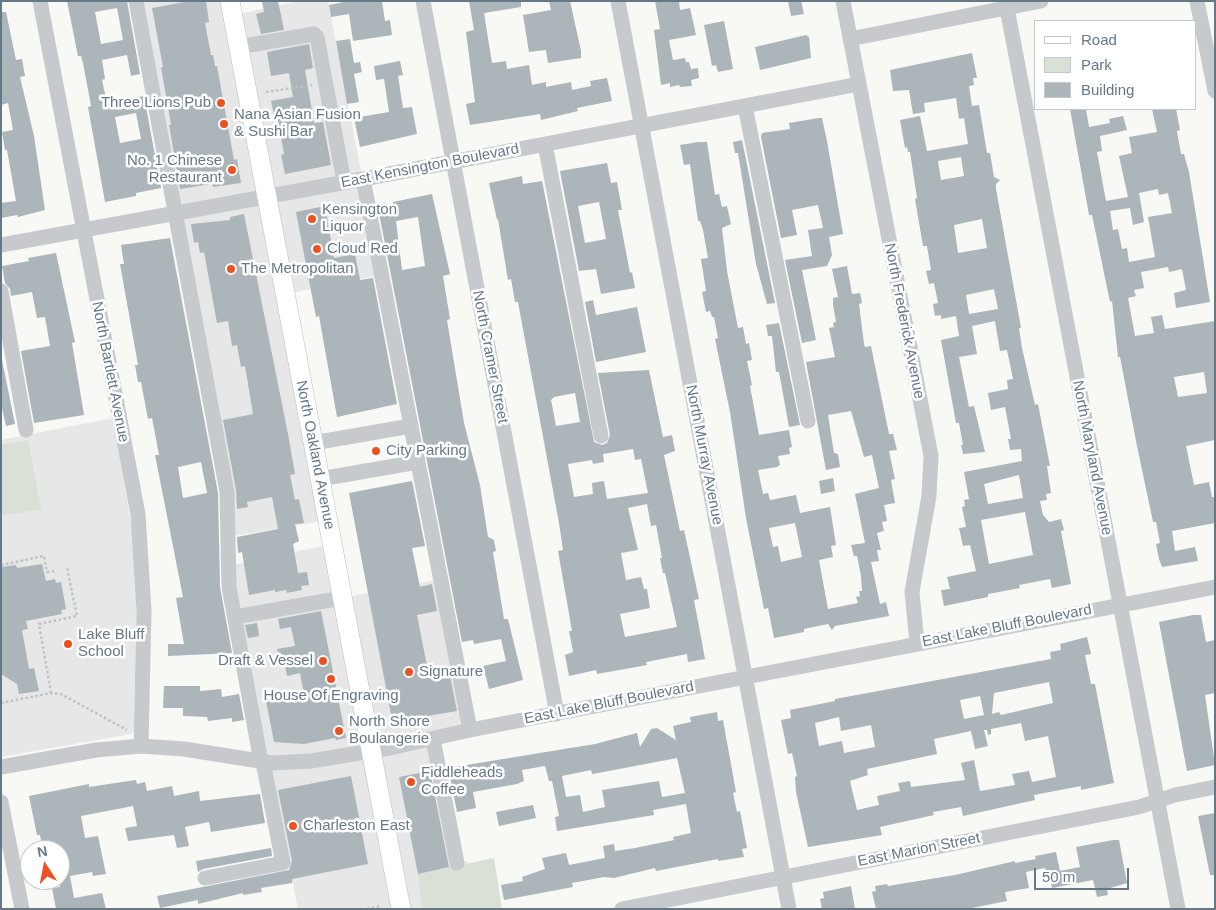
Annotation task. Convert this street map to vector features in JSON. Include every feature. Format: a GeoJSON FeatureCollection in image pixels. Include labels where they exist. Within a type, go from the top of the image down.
{"type":"FeatureCollection","features":[{"type":"Feature","properties":{"kind":"main road","name":"North Oakland Avenue"},"geometry":{"type":"LineString","coordinates":[[230,1],[401,909]]}},
{"type":"Feature","properties":{"kind":"street","name":"North Bartlett Avenue"},"geometry":{"type":"LineString","coordinates":[[40,1],[138,514],[144,610],[141,746]]}},
{"type":"Feature","properties":{"kind":"street"},"geometry":{"type":"LineString","coordinates":[[136,1],[227,492],[229,587],[283,863],[205,878]]}},
{"type":"Feature","properties":{"kind":"street","name":"North Cramer Street"},"geometry":{"type":"LineString","coordinates":[[423,1],[556,714]]}},
{"type":"Feature","properties":{"kind":"street","name":"North Murray Avenue"},"geometry":{"type":"LineString","coordinates":[[618,1],[789,909]]}},
{"type":"Feature","properties":{"kind":"street","name":"North Frederick Avenue"},"geometry":{"type":"LineString","coordinates":[[843,1],[931,456],[929,496],[912,592],[917,643]]}},
{"type":"Feature","properties":{"kind":"street"},"geometry":{"type":"LineString","coordinates":[[850,38],[1041,1]]}},
{"type":"Feature","properties":{"kind":"street"},"geometry":{"type":"LineString","coordinates":[[1197,1],[1215,91]]}},
{"type":"Feature","properties":{"kind":"street","name":"North Maryland Avenue"},"geometry":{"type":"LineString","coordinates":[[1007,8],[1178,909]]}},
{"type":"Feature","properties":{"kind":"street"},"geometry":{"type":"LineString","coordinates":[[238,47],[314,34],[317,37],[344,182]]}},
{"type":"Feature","properties":{"kind":"street","name":"East Kensington Boulevard"},"geometry":{"type":"LineString","coordinates":[[1,245],[363,179],[858,84]]}},
{"type":"Feature","properties":{"kind":"street"},"geometry":{"type":"LineString","coordinates":[[745,106],[808,421]]}},
{"type":"Feature","properties":{"kind":"street"},"geometry":{"type":"LineString","coordinates":[[545,144],[601,436]]}},
{"type":"Feature","properties":{"kind":"street"},"geometry":{"type":"LineString","coordinates":[[363,179],[470,730]]}},
{"type":"Feature","properties":{"kind":"street"},"geometry":{"type":"LineString","coordinates":[[1,291],[26,430]]}},
{"type":"Feature","properties":{"kind":"street"},"geometry":{"type":"LineString","coordinates":[[314,444],[411,426]]}},
{"type":"Feature","properties":{"kind":"street"},"geometry":{"type":"LineString","coordinates":[[320,479],[418,462]]}},
{"type":"Feature","properties":{"kind":"street","name":"East Lake Bluff Boulevard"},"geometry":{"type":"LineString","coordinates":[[1,766],[96,750],[141,746],[184,749],[262,762],[311,761],[371,751],[917,643],[1215,587]]}},
{"type":"Feature","properties":{"kind":"street"},"geometry":{"type":"LineString","coordinates":[[235,617],[342,598]]}},
{"type":"Feature","properties":{"kind":"street"},"geometry":{"type":"LineString","coordinates":[[433,739],[457,863]]}},
{"type":"Feature","properties":{"kind":"street","name":"East Marion Street"},"geometry":{"type":"LineString","coordinates":[[622,909],[1139,807],[1215,787]]}},
{"type":"Feature","properties":{"kind":"street"},"geometry":{"type":"LineString","coordinates":[[1,802],[22,909]]}},
{"type":"Feature","properties":{"kind":"path"},"geometry":{"type":"LineString","coordinates":[[266,92],[308,84]]}},
{"type":"Feature","properties":{"kind":"path"},"geometry":{"type":"LineString","coordinates":[[1,565],[44,556],[48,572],[56,571]]}},
{"type":"Feature","properties":{"kind":"path"},"geometry":{"type":"LineString","coordinates":[[51,693],[39,624],[77,616],[67,568]]}},
{"type":"Feature","properties":{"kind":"path"},"geometry":{"type":"LineString","coordinates":[[1,703],[51,693],[61,694],[127,730]]}},
{"type":"Feature","properties":{"kind":"path"},"geometry":{"type":"LineString","coordinates":[[304,831],[334,823],[365,820]]}},
{"type":"Feature","properties":{"kind":"path"},"geometry":{"type":"LineString","coordinates":[[367,909],[381,906]]}},
{"type":"Feature","properties":{"kind":"shaded area"},"geometry":{"type":"Polygon","coordinates":[[[136,1],[230,1],[233,15],[300,1],[328,1],[381,275],[285,294],[328,520],[228,537],[136,1]]]}},
{"type":"Feature","properties":{"kind":"shaded area","name":"Lake Bluff School"},"geometry":{"type":"Polygon","coordinates":[[[113,418],[137,558],[134,731],[131,734],[1,757],[1,440],[113,418]]]}},
{"type":"Feature","properties":{"kind":"shaded area"},"geometry":{"type":"Polygon","coordinates":[[[332,544],[342,598],[441,579],[470,730],[436,738],[461,863],[467,861],[476,909],[298,909],[228,566],[332,544]]]}},
{"type":"Feature","properties":{"kind":"green space"},"geometry":{"type":"Polygon","coordinates":[[[28,440],[41,509],[1,516],[1,445],[28,440]]]}},
{"type":"Feature","properties":{"kind":"green space"},"geometry":{"type":"Polygon","coordinates":[[[494,858],[502,909],[422,909],[418,874],[494,858]]]}},
{"type":"Feature","properties":{"kind":"building"},"geometry":{"type":"Polygon","coordinates":[[[67,1],[127,1],[140,74],[131,76],[127,55],[102,60],[105,79],[102,80],[107,103],[144,96],[161,188],[136,193],[136,196],[105,202],[88,107],[91,106],[83,63],[81,56],[78,56],[67,1]],[[117,8],[95,12],[101,44],[123,40],[117,8]],[[136,113],[115,117],[120,143],[141,139],[136,113]]]}},
{"type":"Feature","properties":{"kind":"building"},"geometry":{"type":"Polygon","coordinates":[[[190,1],[206,1],[209,22],[205,23],[211,55],[213,55],[215,66],[217,66],[234,160],[237,159],[241,183],[213,187],[212,184],[180,189],[169,125],[171,125],[161,67],[163,67],[152,8],[190,1]]]}},
{"type":"Feature","properties":{"kind":"building"},"geometry":{"type":"Polygon","coordinates":[[[262,1],[278,1],[284,30],[261,34],[256,14],[264,12],[262,1]]]}},
{"type":"Feature","properties":{"kind":"building"},"geometry":{"type":"Polygon","coordinates":[[[349,1],[382,1],[385,21],[390,20],[392,35],[353,41],[349,14],[331,17],[329,5],[349,1]]]}},
{"type":"Feature","properties":{"kind":"building"},"geometry":{"type":"Polygon","coordinates":[[[469,1],[521,1],[521,7],[484,13],[492,63],[506,61],[507,69],[529,65],[532,85],[546,82],[546,87],[571,82],[572,90],[591,86],[590,81],[607,78],[612,101],[577,108],[578,111],[541,120],[540,114],[470,125],[466,104],[475,102],[466,32],[474,30],[469,1]]]}},
{"type":"Feature","properties":{"kind":"building"},"geometry":{"type":"Polygon","coordinates":[[[549,1],[570,1],[581,58],[548,63],[546,50],[529,52],[523,15],[551,10],[549,1]]]}},
{"type":"Feature","properties":{"kind":"building"},"geometry":{"type":"Polygon","coordinates":[[[655,1],[679,1],[680,10],[690,8],[696,35],[669,40],[673,60],[685,58],[686,62],[689,62],[691,69],[698,68],[699,78],[691,80],[692,86],[680,87],[679,85],[670,87],[670,83],[661,85],[654,30],[660,29],[655,1]]]}},
{"type":"Feature","properties":{"kind":"building"},"geometry":{"type":"Polygon","coordinates":[[[788,1],[801,1],[804,14],[791,16],[788,1]]]}},
{"type":"Feature","properties":{"kind":"building"},"geometry":{"type":"Polygon","coordinates":[[[1,12],[6,12],[16,60],[22,59],[25,76],[20,77],[34,136],[45,210],[18,217],[17,215],[1,218],[1,203],[16,201],[2,132],[13,130],[8,103],[1,105],[1,12]]]}},
{"type":"Feature","properties":{"kind":"building"},"geometry":{"type":"Polygon","coordinates":[[[724,21],[733,69],[718,72],[716,65],[712,66],[704,25],[724,21]]]}},
{"type":"Feature","properties":{"kind":"building"},"geometry":{"type":"Polygon","coordinates":[[[806,35],[809,37],[811,58],[760,70],[755,47],[806,35]]]}},
{"type":"Feature","properties":{"kind":"building"},"geometry":{"type":"Polygon","coordinates":[[[350,39],[354,63],[360,62],[362,72],[354,74],[359,102],[347,104],[336,41],[350,39]]]}},
{"type":"Feature","properties":{"kind":"building"},"geometry":{"type":"Polygon","coordinates":[[[309,44],[313,68],[305,70],[314,123],[323,122],[331,165],[285,174],[281,155],[284,154],[278,119],[275,119],[271,101],[293,97],[289,73],[271,76],[267,52],[309,44]]]}},
{"type":"Feature","properties":{"kind":"building"},"geometry":{"type":"Polygon","coordinates":[[[972,53],[977,78],[973,78],[974,85],[969,86],[972,106],[979,105],[987,153],[990,153],[994,177],[1000,180],[996,184],[996,189],[1021,328],[1019,328],[1022,348],[1035,405],[1038,404],[1050,466],[1047,466],[1051,493],[1046,494],[1047,500],[1040,501],[1043,515],[1049,522],[1061,519],[1064,530],[1061,531],[1071,584],[1052,588],[1050,579],[1019,585],[1020,588],[988,594],[988,597],[944,606],[941,590],[950,589],[947,577],[976,571],[970,545],[963,546],[959,528],[966,527],[962,507],[965,506],[964,500],[969,499],[964,472],[1022,461],[1021,449],[1010,450],[1008,439],[1011,439],[1005,407],[991,410],[988,393],[1008,389],[1007,380],[1013,379],[1007,350],[1000,351],[995,321],[972,326],[977,354],[959,357],[969,407],[974,406],[985,452],[963,454],[959,423],[956,423],[941,340],[959,336],[956,316],[941,319],[941,315],[935,316],[933,304],[938,303],[934,283],[929,284],[926,271],[931,270],[927,246],[923,246],[910,152],[908,152],[907,147],[905,148],[900,120],[920,116],[927,151],[968,144],[964,118],[959,119],[956,98],[924,103],[925,112],[913,114],[909,90],[893,91],[890,70],[972,53]],[[961,157],[938,161],[941,180],[964,176],[961,157]],[[982,219],[954,225],[958,253],[987,248],[982,219]],[[994,289],[966,295],[969,314],[998,309],[994,289]],[[1019,475],[984,484],[988,504],[1023,498],[1019,475]],[[1025,512],[981,520],[989,564],[1033,555],[1025,512]]]}},
{"type":"Feature","properties":{"kind":"building"},"geometry":{"type":"Polygon","coordinates":[[[400,61],[403,75],[398,76],[403,108],[412,107],[417,134],[360,147],[354,118],[389,112],[384,79],[376,80],[374,66],[400,61]]]}},
{"type":"Feature","properties":{"kind":"building"},"geometry":{"type":"Polygon","coordinates":[[[1070,110],[1086,110],[1089,127],[1110,123],[1109,119],[1123,116],[1127,130],[1100,136],[1102,151],[1097,152],[1106,201],[1128,197],[1119,156],[1132,153],[1129,137],[1157,132],[1152,110],[1176,110],[1180,130],[1177,131],[1181,154],[1184,154],[1189,172],[1210,302],[1176,308],[1174,293],[1186,290],[1182,269],[1169,272],[1168,267],[1141,272],[1144,288],[1134,290],[1136,296],[1128,298],[1135,336],[1154,333],[1151,317],[1162,315],[1165,329],[1215,321],[1215,440],[1186,446],[1194,485],[1209,482],[1212,497],[1215,497],[1215,523],[1172,531],[1175,551],[1195,547],[1198,561],[1162,567],[1159,559],[1156,544],[1160,543],[1156,522],[1153,522],[1120,357],[1118,357],[1112,301],[1110,302],[1092,215],[1089,215],[1070,110]],[[1158,189],[1139,193],[1144,222],[1133,225],[1130,208],[1110,211],[1113,230],[1118,229],[1122,249],[1127,248],[1129,262],[1155,257],[1148,217],[1172,213],[1168,193],[1159,195],[1158,189]],[[1204,372],[1174,377],[1178,397],[1207,393],[1204,372]]]}},
{"type":"Feature","properties":{"kind":"building"},"geometry":{"type":"Polygon","coordinates":[[[822,118],[827,141],[843,234],[829,237],[832,255],[827,266],[802,270],[816,340],[802,343],[785,260],[812,256],[808,230],[823,228],[818,205],[792,210],[797,235],[781,238],[761,137],[762,133],[790,129],[789,123],[822,118]]]}},
{"type":"Feature","properties":{"kind":"building"},"geometry":{"type":"Polygon","coordinates":[[[742,140],[775,303],[767,304],[756,264],[738,153],[735,153],[733,142],[742,140]]]}},
{"type":"Feature","properties":{"kind":"building"},"geometry":{"type":"Polygon","coordinates":[[[707,142],[715,195],[719,194],[722,207],[727,206],[731,224],[722,228],[727,271],[738,328],[743,327],[746,344],[749,343],[752,360],[747,361],[759,435],[789,430],[792,447],[789,448],[790,454],[778,456],[780,465],[777,467],[758,470],[763,494],[768,493],[770,500],[796,495],[800,513],[830,507],[836,545],[831,546],[833,557],[819,560],[828,609],[858,603],[856,597],[860,596],[859,591],[862,591],[861,576],[857,556],[854,556],[851,545],[865,543],[855,494],[879,488],[872,455],[864,457],[851,411],[828,415],[834,453],[838,454],[840,467],[826,470],[806,362],[835,357],[829,328],[834,327],[833,323],[836,322],[833,298],[838,297],[832,269],[847,266],[852,294],[860,293],[862,303],[859,304],[864,344],[865,347],[871,346],[889,434],[893,434],[897,450],[889,451],[895,479],[891,480],[895,503],[884,505],[887,521],[882,522],[884,531],[877,533],[881,550],[877,550],[879,561],[871,562],[880,604],[886,602],[889,616],[835,626],[832,630],[828,624],[804,629],[804,632],[774,638],[768,608],[764,609],[746,518],[730,412],[715,339],[718,338],[714,317],[712,317],[710,311],[706,312],[702,292],[706,291],[701,259],[708,258],[703,230],[700,221],[698,221],[690,164],[684,165],[680,145],[707,142]],[[795,523],[769,528],[773,547],[778,546],[781,562],[802,557],[795,523]]]}},
{"type":"Feature","properties":{"kind":"building"},"geometry":{"type":"Polygon","coordinates":[[[607,163],[611,183],[617,182],[622,210],[618,210],[630,273],[632,272],[635,288],[601,294],[596,269],[579,271],[560,171],[607,163]],[[599,202],[578,206],[585,243],[606,239],[599,202]]]}},
{"type":"Feature","properties":{"kind":"building"},"geometry":{"type":"Polygon","coordinates":[[[522,176],[523,184],[542,181],[594,442],[602,445],[607,443],[610,435],[598,373],[649,370],[663,437],[672,435],[675,451],[664,455],[680,531],[684,530],[699,599],[694,600],[705,659],[688,662],[687,654],[646,662],[647,665],[597,674],[596,670],[569,676],[565,655],[573,652],[569,631],[572,631],[558,551],[563,550],[559,523],[518,302],[515,302],[511,279],[508,280],[498,219],[489,183],[522,176]],[[575,393],[554,397],[551,400],[556,426],[580,422],[575,393]],[[633,449],[603,454],[604,462],[593,464],[592,460],[568,464],[574,497],[593,494],[592,483],[604,481],[607,499],[648,493],[641,459],[635,460],[633,449]],[[647,504],[628,508],[638,550],[621,553],[626,580],[641,577],[644,589],[647,589],[650,608],[620,614],[625,637],[677,627],[665,573],[663,573],[656,525],[651,526],[647,504]]]}},
{"type":"Feature","properties":{"kind":"building"},"geometry":{"type":"Polygon","coordinates":[[[432,194],[450,274],[443,276],[450,319],[447,320],[464,423],[480,485],[488,537],[494,540],[496,551],[493,552],[504,619],[508,619],[523,680],[489,689],[483,666],[506,661],[501,639],[474,644],[473,640],[462,642],[379,213],[394,210],[393,202],[432,194]],[[418,217],[396,221],[402,270],[425,266],[418,217]]]}},
{"type":"Feature","properties":{"kind":"building"},"geometry":{"type":"Polygon","coordinates":[[[325,206],[334,258],[355,254],[360,280],[373,278],[397,404],[337,417],[319,316],[316,317],[296,212],[325,206]]]}},
{"type":"Feature","properties":{"kind":"building"},"geometry":{"type":"Polygon","coordinates":[[[244,214],[288,434],[295,474],[290,475],[295,500],[299,499],[304,523],[295,524],[299,541],[293,544],[298,573],[307,572],[309,585],[301,586],[302,590],[287,593],[286,590],[275,592],[275,590],[249,595],[242,552],[238,553],[237,537],[278,529],[272,497],[247,502],[248,507],[237,509],[236,490],[223,420],[253,414],[245,366],[241,367],[237,345],[232,346],[228,321],[217,323],[204,252],[200,253],[198,242],[194,243],[191,224],[230,220],[230,217],[244,214]]]}},
{"type":"Feature","properties":{"kind":"building"},"geometry":{"type":"Polygon","coordinates":[[[170,238],[218,493],[220,587],[232,653],[168,656],[168,644],[184,644],[176,598],[183,597],[155,455],[159,455],[152,418],[148,419],[141,382],[138,382],[135,365],[138,365],[120,264],[124,264],[121,245],[170,238]],[[201,462],[178,467],[183,498],[207,493],[201,462]]]}},
{"type":"Feature","properties":{"kind":"building"},"geometry":{"type":"Polygon","coordinates":[[[56,253],[75,342],[72,343],[84,415],[34,423],[21,351],[50,346],[45,317],[37,318],[32,292],[11,296],[10,289],[5,283],[2,266],[29,261],[28,258],[56,253]]]}},
{"type":"Feature","properties":{"kind":"building"},"geometry":{"type":"Polygon","coordinates":[[[593,300],[596,315],[637,307],[646,352],[596,362],[585,302],[593,300]]]}},
{"type":"Feature","properties":{"kind":"building"},"geometry":{"type":"Polygon","coordinates":[[[779,323],[800,425],[789,427],[779,372],[776,372],[772,336],[768,336],[766,325],[779,323]]]}},
{"type":"Feature","properties":{"kind":"building"},"geometry":{"type":"Polygon","coordinates":[[[1,355],[15,424],[6,426],[1,403],[1,355]]]}},
{"type":"Feature","properties":{"kind":"building"},"geometry":{"type":"Polygon","coordinates":[[[833,478],[835,491],[821,494],[819,481],[833,478]]]}},
{"type":"Feature","properties":{"kind":"building"},"geometry":{"type":"Polygon","coordinates":[[[412,481],[425,546],[412,548],[420,587],[432,584],[437,611],[417,615],[427,666],[432,665],[436,674],[449,671],[457,711],[404,720],[405,723],[393,725],[349,493],[412,481]]]}},
{"type":"Feature","properties":{"kind":"building"},"geometry":{"type":"Polygon","coordinates":[[[42,564],[46,581],[55,579],[56,583],[61,582],[66,609],[61,610],[62,614],[26,621],[28,629],[22,630],[29,669],[34,668],[39,691],[19,694],[17,684],[1,674],[1,567],[16,565],[17,568],[42,564]]]}},
{"type":"Feature","properties":{"kind":"building"},"geometry":{"type":"Polygon","coordinates":[[[321,611],[346,738],[336,740],[335,738],[304,744],[274,742],[266,701],[304,694],[300,673],[287,676],[284,660],[280,661],[277,649],[295,646],[291,627],[280,629],[278,619],[321,611]]]}},
{"type":"Feature","properties":{"kind":"building"},"geometry":{"type":"Polygon","coordinates":[[[1201,615],[1206,642],[1215,640],[1215,693],[1205,695],[1215,765],[1187,771],[1159,622],[1201,615]]]}},
{"type":"Feature","properties":{"kind":"building"},"geometry":{"type":"Polygon","coordinates":[[[257,623],[259,636],[248,638],[245,625],[257,623]]]}},
{"type":"Feature","properties":{"kind":"building"},"geometry":{"type":"Polygon","coordinates":[[[1087,637],[1091,654],[1085,655],[1091,684],[1095,684],[1114,783],[1081,790],[1081,786],[1034,795],[1035,800],[963,816],[961,807],[933,812],[934,815],[880,827],[882,835],[808,847],[796,792],[795,777],[797,776],[792,753],[788,754],[781,720],[791,718],[790,710],[835,701],[835,699],[1051,659],[1050,652],[1061,650],[1060,644],[1087,637]],[[1049,682],[994,693],[992,714],[999,712],[1001,715],[1053,703],[1049,682]],[[980,696],[960,700],[964,719],[984,715],[980,696]],[[839,717],[815,723],[819,746],[842,741],[844,753],[875,747],[871,725],[841,731],[839,717]],[[1021,723],[991,729],[991,734],[988,735],[987,730],[984,730],[988,746],[975,749],[971,731],[934,739],[937,754],[867,769],[868,775],[850,781],[857,810],[879,805],[877,796],[900,791],[898,783],[910,781],[911,787],[965,780],[961,763],[974,760],[980,791],[1015,785],[1012,774],[1029,771],[1032,782],[1056,777],[1048,736],[1025,741],[1021,723]]]}},
{"type":"Feature","properties":{"kind":"building"},"geometry":{"type":"Polygon","coordinates":[[[164,686],[200,686],[200,691],[221,689],[222,697],[239,694],[244,720],[232,722],[232,718],[208,721],[207,717],[183,716],[183,708],[163,708],[164,686]]]}},
{"type":"Feature","properties":{"kind":"building"},"geometry":{"type":"Polygon","coordinates":[[[717,712],[718,721],[723,720],[736,792],[733,793],[737,812],[740,811],[747,848],[742,849],[744,857],[718,861],[718,859],[656,871],[655,868],[614,878],[604,877],[572,883],[573,887],[504,900],[501,885],[523,881],[522,877],[545,869],[542,858],[566,853],[569,865],[605,858],[603,846],[614,844],[615,851],[674,840],[673,837],[691,833],[686,804],[653,810],[654,815],[557,831],[555,817],[559,816],[552,781],[549,781],[545,766],[522,770],[524,781],[517,784],[473,792],[476,808],[457,812],[448,768],[595,744],[637,733],[640,747],[651,729],[657,728],[676,740],[673,726],[691,722],[690,717],[717,712]],[[677,758],[592,774],[591,770],[562,776],[566,797],[580,795],[583,812],[605,807],[602,790],[659,781],[662,797],[685,793],[677,758]]]}},
{"type":"Feature","properties":{"kind":"building"},"geometry":{"type":"Polygon","coordinates":[[[430,771],[449,867],[418,874],[399,777],[430,771]]]}},
{"type":"Feature","properties":{"kind":"building","name":"Charleston East"},"geometry":{"type":"Polygon","coordinates":[[[351,776],[368,864],[292,879],[292,883],[261,888],[262,892],[243,895],[243,893],[198,904],[198,900],[160,908],[157,896],[289,870],[292,861],[278,790],[351,776]]]}},
{"type":"Feature","properties":{"kind":"building"},"geometry":{"type":"Polygon","coordinates":[[[136,780],[137,784],[145,782],[147,791],[172,786],[174,796],[199,791],[200,801],[260,794],[265,823],[211,832],[209,822],[185,827],[189,846],[177,848],[174,835],[128,841],[125,828],[137,826],[133,806],[81,816],[85,838],[98,836],[106,874],[93,876],[92,872],[70,876],[70,840],[41,840],[40,835],[37,835],[29,796],[89,784],[89,787],[136,780]]]}},
{"type":"Feature","properties":{"kind":"building"},"geometry":{"type":"Polygon","coordinates":[[[533,805],[536,818],[499,826],[496,812],[533,805]]]}},
{"type":"Feature","properties":{"kind":"building"},"geometry":{"type":"Polygon","coordinates":[[[1215,813],[1215,875],[1210,875],[1198,816],[1215,813]]]}},
{"type":"Feature","properties":{"kind":"building"},"geometry":{"type":"Polygon","coordinates":[[[1119,840],[1127,883],[1107,889],[1108,895],[1097,897],[1093,880],[1052,888],[1051,881],[1048,882],[1045,868],[1026,872],[1029,888],[1005,892],[1007,901],[967,909],[876,909],[872,892],[876,891],[875,886],[887,884],[888,886],[955,875],[1015,861],[1015,863],[1036,859],[1035,856],[1056,852],[1060,871],[1080,867],[1076,847],[1119,840]]]}},
{"type":"Feature","properties":{"kind":"building"},"geometry":{"type":"Polygon","coordinates":[[[271,848],[272,856],[203,869],[198,872],[196,861],[271,848]]]}},
{"type":"Feature","properties":{"kind":"building"},"geometry":{"type":"Polygon","coordinates":[[[70,876],[74,898],[102,893],[106,909],[56,909],[52,890],[70,890],[70,876]]]}},
{"type":"Feature","properties":{"kind":"building"},"geometry":{"type":"Polygon","coordinates":[[[851,886],[855,909],[822,909],[820,899],[824,898],[823,892],[851,886]]]}},
{"type":"Feature","properties":{"kind":"place","name":"Three Lions Pub"},"geometry":{"type":"Point","coordinates":[221,103]}},
{"type":"Feature","properties":{"kind":"place","name":"Nana Asian Fusion & Sushi Bar"},"geometry":{"type":"Point","coordinates":[224,124]}},
{"type":"Feature","properties":{"kind":"place","name":"No. 1 Chinese Restaurant"},"geometry":{"type":"Point","coordinates":[232,170]}},
{"type":"Feature","properties":{"kind":"place","name":"Kensington Liquor"},"geometry":{"type":"Point","coordinates":[312,219]}},
{"type":"Feature","properties":{"kind":"place","name":"Cloud Red"},"geometry":{"type":"Point","coordinates":[317,249]}},
{"type":"Feature","properties":{"kind":"place","name":"The Metropolitan"},"geometry":{"type":"Point","coordinates":[231,269]}},
{"type":"Feature","properties":{"kind":"place","name":"City Parking"},"geometry":{"type":"Point","coordinates":[376,451]}},
{"type":"Feature","properties":{"kind":"place","name":"Lake Bluff School"},"geometry":{"type":"Point","coordinates":[68,644]}},
{"type":"Feature","properties":{"kind":"place","name":"Draft & Vessel"},"geometry":{"type":"Point","coordinates":[323,661]}},
{"type":"Feature","properties":{"kind":"place","name":"Signature"},"geometry":{"type":"Point","coordinates":[409,672]}},
{"type":"Feature","properties":{"kind":"place","name":"House Of Engraving"},"geometry":{"type":"Point","coordinates":[331,679]}},
{"type":"Feature","properties":{"kind":"place","name":"North Shore Boulangerie"},"geometry":{"type":"Point","coordinates":[339,731]}},
{"type":"Feature","properties":{"kind":"place","name":"Fiddleheads Coffee"},"geometry":{"type":"Point","coordinates":[411,782]}},
{"type":"Feature","properties":{"kind":"place","name":"Charleston East"},"geometry":{"type":"Point","coordinates":[293,826]}}]}
